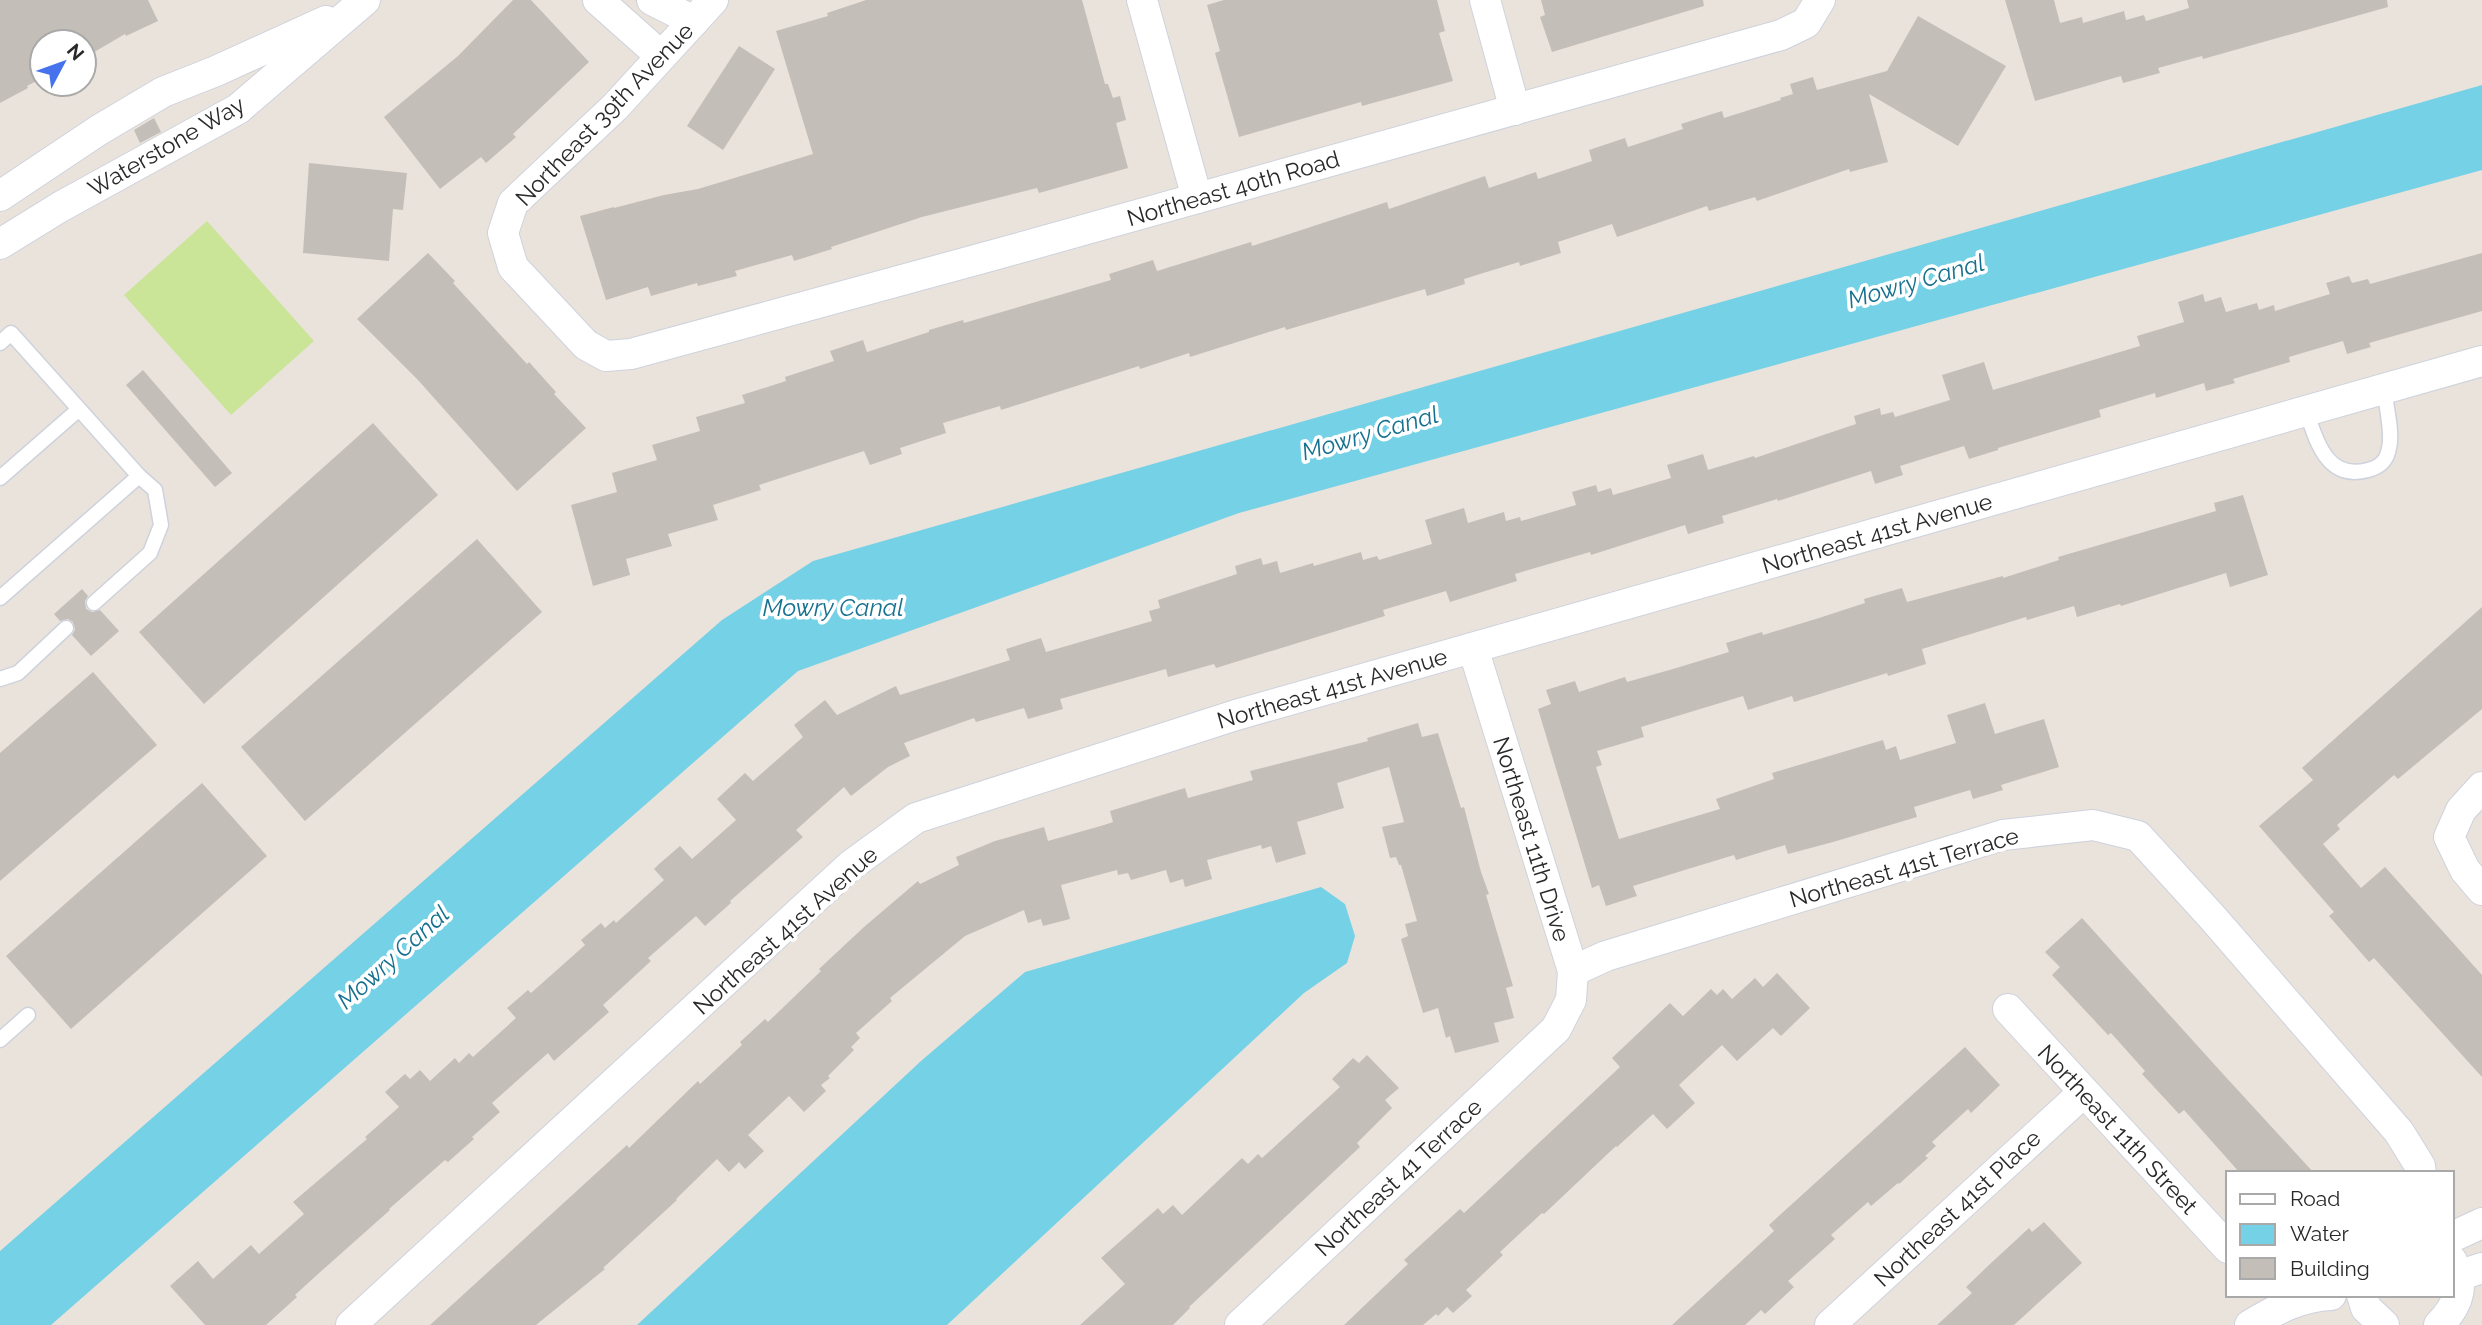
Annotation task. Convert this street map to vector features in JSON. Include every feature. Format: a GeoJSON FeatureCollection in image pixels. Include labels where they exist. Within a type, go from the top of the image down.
{"type":"FeatureCollection","features":[{"type":"Feature","properties":{"kind":"street"},"geometry":{"type":"LineString","coordinates":[[598,0],[661,56]]}},
{"type":"Feature","properties":{"kind":"street"},"geometry":{"type":"LineString","coordinates":[[652,0],[704,11]]}},
{"type":"Feature","properties":{"kind":"street"},"geometry":{"type":"LineString","coordinates":[[1142,0],[1197,198]]}},
{"type":"Feature","properties":{"kind":"street"},"geometry":{"type":"LineString","coordinates":[[1485,0],[1515,110]]}},
{"type":"Feature","properties":{"kind":"street","name":"Northeast 40th Road"},"geometry":{"type":"LineString","coordinates":[[631,354],[1781,35],[1807,23],[1820,0]]}},
{"type":"Feature","properties":{"kind":"street","name":"Waterstone Way"},"geometry":{"type":"LineString","coordinates":[[0,197],[99,130],[163,92],[216,71],[360,4]]}},
{"type":"Feature","properties":{"kind":"street","name":"Waterstone Way"},"geometry":{"type":"LineString","coordinates":[[0,244],[60,207],[238,109],[360,4]]}},
{"type":"Feature","properties":{"kind":"street","name":"Northeast 39th Avenue"},"geometry":{"type":"LineString","coordinates":[[631,354],[606,356],[586,345],[513,267],[503,233],[513,203],[615,107],[704,11]]}},
{"type":"Feature","properties":{"kind":"street","name":"Northeast 41st Avenue"},"geometry":{"type":"LineString","coordinates":[[351,1325],[850,866],[916,818],[1236,715],[2482,361]]}},
{"type":"Feature","properties":{"kind":"street","name":"Northeast 11th Drive"},"geometry":{"type":"LineString","coordinates":[[1473,648],[1573,971],[1571,1000],[1556,1029]]}},
{"type":"Feature","properties":{"kind":"street"},"geometry":{"type":"LineString","coordinates":[[2482,787],[2461,810],[2449,837],[2465,870],[2482,890]]}},
{"type":"Feature","properties":{"kind":"street","name":"Northeast 41st Terrace"},"geometry":{"type":"LineString","coordinates":[[1573,971],[1606,956],[2003,835],[2093,825],[2138,836],[2399,1132],[2421,1171]]}},
{"type":"Feature","properties":{"kind":"street","name":"Northeast 11th Street"},"geometry":{"type":"LineString","coordinates":[[2008,1009],[2226,1246]]}},
{"type":"Feature","properties":{"kind":"street","name":"Northeast 41 Terrace"},"geometry":{"type":"LineString","coordinates":[[1240,1325],[1556,1029]]}},
{"type":"Feature","properties":{"kind":"street","name":"Northeast 41st Place"},"geometry":{"type":"LineString","coordinates":[[1830,1325],[2084,1092]]}},
{"type":"Feature","properties":{"kind":"street"},"geometry":{"type":"LineString","coordinates":[[2454,1236],[2482,1223]]}},
{"type":"Feature","properties":{"kind":"street"},"geometry":{"type":"LineString","coordinates":[[2440,1325],[2452,1312],[2458,1298],[2464,1268]]}},
{"type":"Feature","properties":{"kind":"street"},"geometry":{"type":"LineString","coordinates":[[2250,1325],[2273,1302],[2312,1297]]}},
{"type":"Feature","properties":{"kind":"street"},"geometry":{"type":"LineString","coordinates":[[2363,1297],[2366,1308],[2384,1325]]}},
{"type":"Feature","properties":{"kind":"lane"},"geometry":{"type":"LineString","coordinates":[[0,343],[11,333],[78,410],[155,490],[162,525],[150,553],[94,603]]}},
{"type":"Feature","properties":{"kind":"lane"},"geometry":{"type":"LineString","coordinates":[[2306,411],[2321,450],[2333,465],[2349,473],[2378,468],[2386,458],[2390,445],[2384,389]]}},
{"type":"Feature","properties":{"kind":"lane"},"geometry":{"type":"LineString","coordinates":[[0,478],[78,410]]}},
{"type":"Feature","properties":{"kind":"lane"},"geometry":{"type":"LineString","coordinates":[[0,598],[139,476]]}},
{"type":"Feature","properties":{"kind":"lane"},"geometry":{"type":"LineString","coordinates":[[0,678],[18,673],[66,628]]}},
{"type":"Feature","properties":{"kind":"lane"},"geometry":{"type":"LineString","coordinates":[[0,1040],[28,1015]]}},
{"type":"Feature","properties":{"kind":"green space"},"geometry":{"type":"Polygon","coordinates":[[[207,221],[314,341],[231,415],[124,295],[207,221]]]}},
{"type":"Feature","properties":{"kind":"water","name":"Mowry Canal"},"geometry":{"type":"Polygon","coordinates":[[[2482,85],[2482,170],[1239,513],[798,671],[51,1325],[0,1325],[0,1251],[722,620],[813,561],[2482,85]]]}},
{"type":"Feature","properties":{"kind":"water"},"geometry":{"type":"Polygon","coordinates":[[[1321,887],[1345,904],[1355,936],[1347,963],[1304,993],[947,1325],[637,1325],[921,1061],[1025,972],[1321,887]]]}},
{"type":"Feature","properties":{"kind":"building"},"geometry":{"type":"Polygon","coordinates":[[[0,0],[148,0],[158,21],[126,36],[125,34],[98,50],[98,28],[28,28],[28,88],[0,103],[0,0]]]}},
{"type":"Feature","properties":{"kind":"building"},"geometry":{"type":"Polygon","coordinates":[[[513,0],[531,0],[589,62],[513,134],[516,137],[486,163],[481,157],[440,189],[384,117],[458,56],[513,0]]]}},
{"type":"Feature","properties":{"kind":"building"},"geometry":{"type":"Polygon","coordinates":[[[866,0],[1082,0],[1105,84],[1108,84],[1113,98],[1120,96],[1126,120],[1116,123],[1128,168],[1039,193],[1037,188],[922,217],[794,261],[792,255],[735,271],[737,276],[698,286],[697,283],[651,296],[648,287],[606,300],[580,216],[698,189],[813,154],[776,31],[828,16],[827,13],[866,0]]]}},
{"type":"Feature","properties":{"kind":"building"},"geometry":{"type":"Polygon","coordinates":[[[1224,0],[1437,0],[1445,31],[1439,33],[1453,81],[1362,106],[1361,102],[1239,137],[1215,53],[1220,51],[1207,5],[1224,0]]]}},
{"type":"Feature","properties":{"kind":"building"},"geometry":{"type":"Polygon","coordinates":[[[1541,0],[1703,0],[1704,6],[1552,52],[1540,17],[1545,15],[1541,0]]]}},
{"type":"Feature","properties":{"kind":"building"},"geometry":{"type":"Polygon","coordinates":[[[2005,0],[2054,0],[2060,23],[2082,17],[2083,23],[2124,11],[2126,20],[2144,15],[2146,21],[2189,8],[2187,0],[2387,0],[2388,7],[2203,59],[2202,56],[2158,68],[2160,73],[2123,83],[2121,76],[2035,101],[2005,0]]]}},
{"type":"Feature","properties":{"kind":"building"},"geometry":{"type":"Polygon","coordinates":[[[1918,16],[2006,66],[1958,146],[1869,94],[1888,162],[1850,172],[1849,169],[1757,201],[1755,197],[1709,211],[1707,206],[1617,237],[1612,224],[1558,242],[1561,253],[1520,266],[1519,262],[1464,279],[1465,284],[1427,296],[1425,289],[1286,330],[1285,327],[1190,357],[1189,353],[1140,369],[1139,366],[1001,410],[1000,406],[943,423],[946,433],[900,448],[902,454],[870,465],[864,451],[759,485],[761,490],[713,505],[718,520],[668,534],[672,546],[626,559],[630,575],[593,586],[571,505],[617,492],[612,473],[657,460],[652,445],[700,431],[696,417],[745,403],[742,395],[786,381],[785,377],[834,361],[830,351],[863,340],[867,352],[929,330],[963,320],[964,323],[1111,280],[1109,274],[1153,260],[1157,271],[1251,242],[1252,246],[1387,202],[1389,209],[1485,176],[1489,188],[1536,172],[1538,179],[1592,161],[1589,150],[1625,138],[1628,147],[1683,129],[1681,124],[1722,111],[1724,118],[1781,100],[1780,98],[1793,94],[1790,84],[1813,77],[1817,90],[1887,71],[1918,16]]]}},
{"type":"Feature","properties":{"kind":"building"},"geometry":{"type":"Polygon","coordinates":[[[739,46],[775,69],[723,150],[687,126],[739,46]]]}},
{"type":"Feature","properties":{"kind":"building"},"geometry":{"type":"Polygon","coordinates":[[[154,118],[161,132],[140,143],[134,130],[154,118]]]}},
{"type":"Feature","properties":{"kind":"building"},"geometry":{"type":"Polygon","coordinates":[[[309,163],[407,173],[403,210],[393,209],[389,261],[303,253],[309,163]]]}},
{"type":"Feature","properties":{"kind":"building"},"geometry":{"type":"Polygon","coordinates":[[[428,253],[586,428],[517,491],[418,380],[357,319],[428,253]]]}},
{"type":"Feature","properties":{"kind":"building"},"geometry":{"type":"Polygon","coordinates":[[[2482,253],[2482,311],[2369,343],[2371,347],[2347,354],[2343,341],[2289,357],[2290,362],[2233,379],[2235,383],[2206,391],[2204,383],[2156,398],[2155,393],[2099,410],[2101,417],[1969,459],[1964,446],[1900,466],[1903,475],[1875,484],[1871,471],[1722,516],[1724,523],[1688,534],[1685,525],[1591,555],[1590,552],[1515,574],[1517,581],[1450,602],[1446,591],[1383,610],[1385,616],[1216,668],[1214,664],[1168,677],[1166,669],[1060,699],[1063,709],[1028,719],[1024,708],[976,722],[974,718],[904,743],[910,756],[888,767],[851,796],[844,787],[796,830],[803,837],[705,926],[696,916],[648,958],[651,961],[603,1005],[609,1012],[554,1061],[548,1053],[492,1103],[500,1112],[472,1137],[474,1139],[448,1162],[445,1160],[389,1209],[266,1325],[205,1325],[170,1286],[198,1261],[213,1279],[251,1245],[259,1254],[304,1214],[293,1202],[367,1139],[365,1137],[399,1107],[385,1092],[405,1074],[410,1079],[420,1070],[430,1081],[455,1058],[459,1063],[469,1053],[473,1057],[516,1018],[507,1008],[528,990],[531,993],[585,945],[581,940],[601,923],[605,928],[614,920],[616,923],[664,880],[654,869],[659,864],[680,846],[692,859],[736,820],[717,799],[745,773],[753,781],[803,737],[794,725],[825,700],[837,715],[896,686],[900,695],[1010,660],[1006,649],[1041,638],[1046,652],[1152,621],[1149,611],[1160,608],[1158,600],[1237,574],[1235,566],[1261,558],[1263,565],[1277,561],[1280,573],[1361,552],[1363,560],[1377,556],[1379,560],[1432,544],[1425,520],[1464,508],[1468,523],[1504,512],[1506,521],[1520,517],[1521,521],[1576,505],[1572,492],[1596,485],[1598,492],[1611,488],[1613,495],[1671,478],[1667,465],[1703,454],[1708,470],[1754,456],[1755,458],[1856,424],[1854,416],[1880,408],[1881,415],[1893,412],[1895,417],[1950,400],[1942,375],[1984,362],[1993,390],[2140,346],[2137,336],[2184,322],[2178,302],[2203,294],[2205,302],[2221,297],[2226,312],[2257,303],[2259,310],[2274,305],[2275,311],[2330,294],[2326,283],[2349,276],[2352,283],[2368,279],[2370,284],[2482,253]]]}},
{"type":"Feature","properties":{"kind":"building"},"geometry":{"type":"Polygon","coordinates":[[[143,370],[232,473],[215,487],[126,385],[143,370]]]}},
{"type":"Feature","properties":{"kind":"building"},"geometry":{"type":"Polygon","coordinates":[[[373,423],[438,495],[204,704],[139,632],[373,423]]]}},
{"type":"Feature","properties":{"kind":"building"},"geometry":{"type":"Polygon","coordinates":[[[2243,495],[2268,575],[2230,587],[2226,573],[2077,617],[2074,606],[2027,620],[2026,617],[1922,649],[1926,664],[1888,676],[1887,673],[1794,702],[1792,696],[1748,710],[1743,696],[1641,727],[1644,737],[1597,751],[1602,765],[1596,767],[1619,839],[1720,809],[1716,799],[1774,779],[1772,773],[1883,740],[1886,750],[1896,746],[1900,760],[1956,743],[1947,715],[1985,703],[1995,734],[2044,719],[2059,767],[2001,785],[2003,790],[1973,799],[1970,790],[1914,807],[1917,817],[1833,842],[1788,854],[1785,845],[1736,860],[1734,855],[1688,869],[1633,886],[1637,896],[1606,906],[1599,885],[1592,888],[1538,709],[1551,704],[1546,690],[1575,681],[1579,692],[1625,677],[1627,682],[1673,669],[1729,652],[1726,643],[1819,618],[1865,603],[1864,599],[1902,588],[1907,602],[2003,578],[2059,560],[2058,557],[2216,511],[2214,503],[2243,495]]]}},
{"type":"Feature","properties":{"kind":"building"},"geometry":{"type":"Polygon","coordinates":[[[477,539],[542,612],[305,821],[241,747],[477,539]]]}},
{"type":"Feature","properties":{"kind":"building"},"geometry":{"type":"Polygon","coordinates":[[[82,589],[88,596],[85,601],[86,609],[92,612],[100,610],[119,631],[91,656],[72,635],[75,630],[73,622],[68,619],[60,621],[54,614],[82,589]]]}},
{"type":"Feature","properties":{"kind":"building"},"geometry":{"type":"Polygon","coordinates":[[[2482,607],[2482,709],[2398,779],[2394,775],[2337,825],[2340,829],[2323,844],[2361,888],[2385,867],[2482,975],[2482,1077],[2374,958],[2369,962],[2329,916],[2334,912],[2259,826],[2313,780],[2302,768],[2482,607]]]}},
{"type":"Feature","properties":{"kind":"building"},"geometry":{"type":"Polygon","coordinates":[[[93,672],[157,745],[0,881],[0,753],[93,672]]]}},
{"type":"Feature","properties":{"kind":"building"},"geometry":{"type":"Polygon","coordinates":[[[1418,723],[1422,737],[1438,733],[1461,808],[1464,807],[1513,986],[1506,988],[1514,1018],[1494,1023],[1499,1042],[1455,1053],[1450,1036],[1446,1038],[1438,1008],[1423,1013],[1401,939],[1408,936],[1405,924],[1417,921],[1401,865],[1396,857],[1390,858],[1382,827],[1404,822],[1389,767],[1337,783],[1344,808],[1297,822],[1306,854],[1276,863],[1271,846],[1262,849],[1261,845],[1207,860],[1212,879],[1185,887],[1183,879],[1170,883],[1166,870],[1131,880],[1128,873],[1118,875],[1117,870],[1061,885],[1070,919],[1043,926],[1041,919],[1028,923],[1024,910],[965,936],[890,998],[892,1001],[856,1033],[860,1038],[851,1047],[854,1050],[821,1085],[826,1091],[804,1112],[789,1096],[748,1135],[764,1151],[745,1169],[739,1162],[729,1172],[717,1159],[603,1268],[605,1269],[536,1325],[430,1325],[627,1145],[629,1148],[698,1081],[700,1084],[742,1045],[740,1042],[765,1019],[768,1022],[864,927],[918,881],[920,884],[959,865],[956,857],[995,841],[1044,827],[1048,841],[1104,825],[1113,822],[1110,811],[1185,788],[1188,798],[1253,780],[1250,771],[1368,741],[1367,738],[1418,723]]]}},
{"type":"Feature","properties":{"kind":"building"},"geometry":{"type":"Polygon","coordinates":[[[202,783],[267,856],[71,1029],[6,956],[202,783]]]}},
{"type":"Feature","properties":{"kind":"building"},"geometry":{"type":"Polygon","coordinates":[[[2082,918],[2312,1171],[2238,1171],[2184,1110],[2179,1114],[2142,1074],[2145,1071],[2111,1033],[2108,1035],[2052,975],[2060,967],[2045,952],[2082,918]]]}},
{"type":"Feature","properties":{"kind":"building"},"geometry":{"type":"Polygon","coordinates":[[[1777,973],[1810,1008],[1781,1036],[1773,1028],[1737,1061],[1722,1045],[1679,1085],[1695,1103],[1667,1129],[1653,1114],[1616,1146],[1500,1252],[1503,1255],[1466,1290],[1472,1296],[1453,1313],[1447,1307],[1423,1325],[1344,1325],[1408,1264],[1404,1260],[1460,1209],[1464,1213],[1620,1067],[1612,1058],[1670,1003],[1683,1016],[1711,989],[1717,995],[1723,989],[1732,999],[1755,978],[1763,987],[1777,973]]]}},
{"type":"Feature","properties":{"kind":"building"},"geometry":{"type":"Polygon","coordinates":[[[1965,1047],[2000,1085],[1971,1113],[1968,1109],[1932,1142],[1936,1146],[1925,1156],[1928,1158],[1899,1184],[1871,1206],[1868,1202],[1831,1235],[1835,1239],[1788,1281],[1794,1287],[1765,1314],[1761,1310],[1745,1325],[1672,1325],[1774,1231],[1769,1225],[1965,1047]]]}},
{"type":"Feature","properties":{"kind":"building"},"geometry":{"type":"Polygon","coordinates":[[[1367,1055],[1399,1088],[1385,1100],[1392,1108],[1357,1143],[1360,1147],[1173,1325],[1080,1325],[1125,1284],[1101,1258],[1158,1208],[1163,1214],[1173,1205],[1182,1215],[1242,1158],[1248,1164],[1258,1154],[1262,1158],[1340,1087],[1332,1079],[1353,1058],[1359,1063],[1367,1055]]]}},
{"type":"Feature","properties":{"kind":"building"},"geometry":{"type":"Polygon","coordinates":[[[2044,1222],[2082,1263],[2014,1325],[1937,1325],[1972,1293],[1966,1287],[2029,1228],[2032,1232],[2044,1222]]]}}]}
